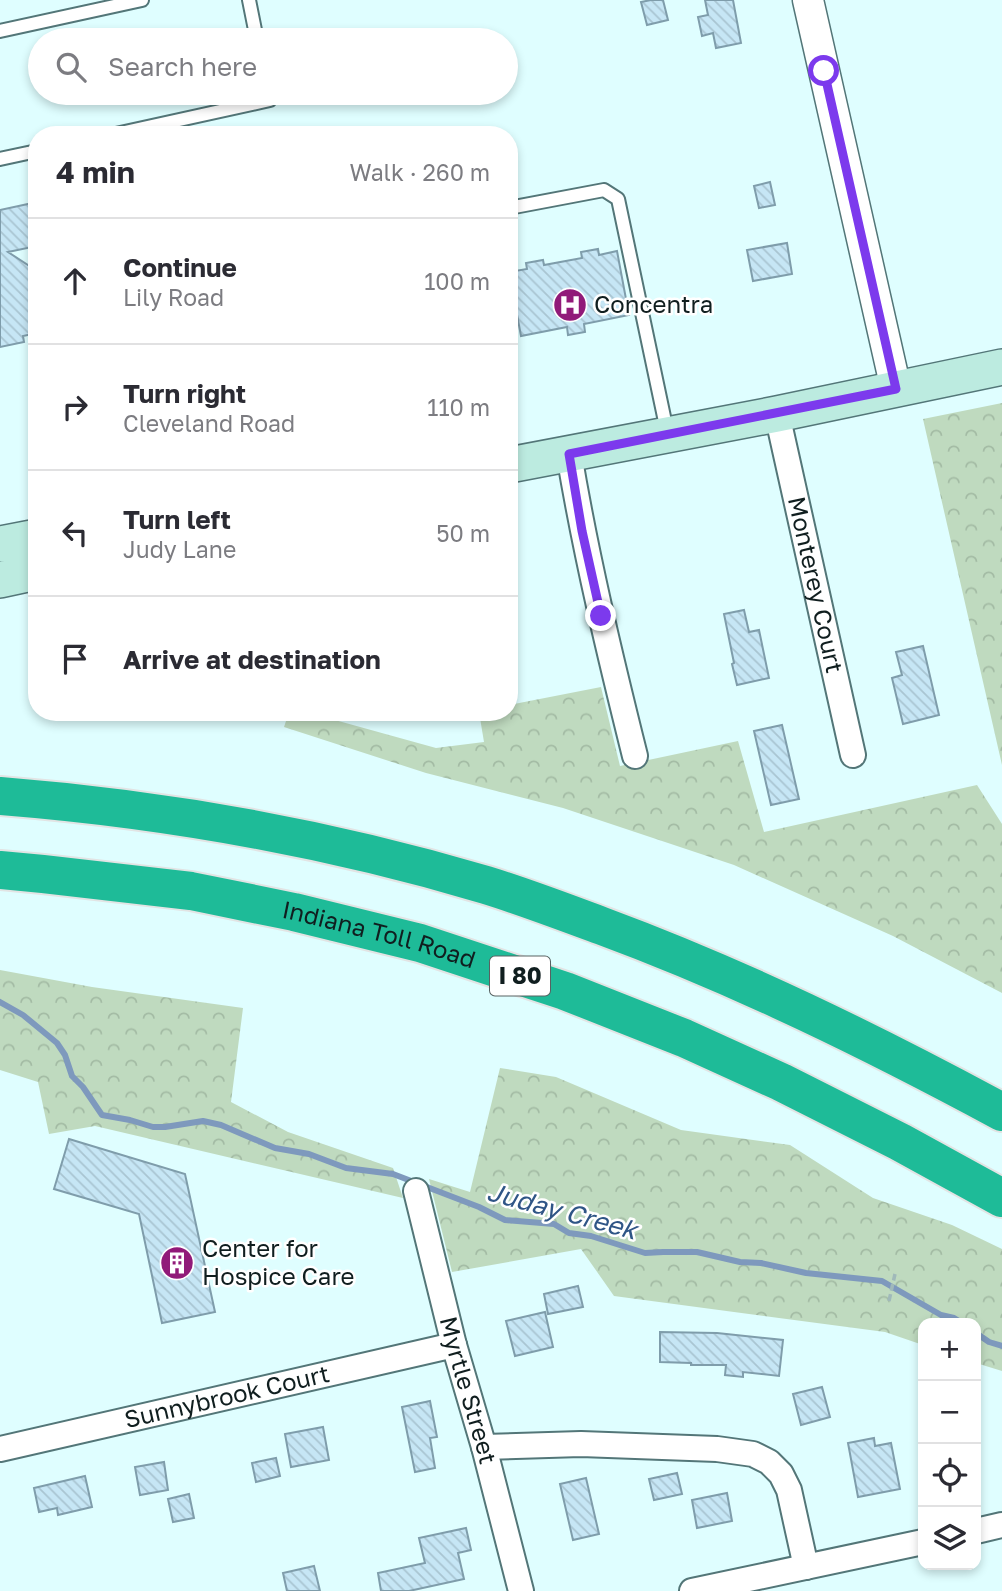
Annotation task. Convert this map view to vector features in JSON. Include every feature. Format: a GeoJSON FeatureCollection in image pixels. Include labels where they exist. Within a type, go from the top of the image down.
{"type":"FeatureCollection","features":[{"type":"Feature","properties":{"kind":"highway"},"geometry":{"type":"LineString","coordinates":[[0,796],[104,805],[241,827],[394,860],[487,886],[619,932],[755,988],[917,1066],[1002,1112]]}},
{"type":"Feature","properties":{"kind":"highway","name":"Indiana Toll Road"},"geometry":{"type":"LineString","coordinates":[[0,870],[191,891],[294,912],[420,943],[565,990],[684,1038],[781,1082],[901,1142],[1002,1198]]}},
{"type":"Feature","properties":{"kind":"main road"},"geometry":{"type":"LineString","coordinates":[[518,463],[777,414],[1002,367]]}},
{"type":"Feature","properties":{"kind":"main road"},"geometry":{"type":"LineString","coordinates":[[0,544],[28,539]]}},
{"type":"Feature","properties":{"kind":"main road"},"geometry":{"type":"LineString","coordinates":[[0,580],[28,574]]}},
{"type":"Feature","properties":{"kind":"street"},"geometry":{"type":"LineString","coordinates":[[808,0],[896,389]]}},
{"type":"Feature","properties":{"kind":"street","name":"Monterey Court"},"geometry":{"type":"LineString","coordinates":[[777,414],[853,755]]}},
{"type":"Feature","properties":{"kind":"street"},"geometry":{"type":"LineString","coordinates":[[569,454],[582,531],[635,756]]}},
{"type":"Feature","properties":{"kind":"street","name":"Myrtle Street"},"geometry":{"type":"LineString","coordinates":[[416,1191],[454,1345],[484,1447],[521,1591]]}},
{"type":"Feature","properties":{"kind":"street","name":"Sunnybrook Court"},"geometry":{"type":"LineString","coordinates":[[0,1449],[454,1345]]}},
{"type":"Feature","properties":{"kind":"street"},"geometry":{"type":"LineString","coordinates":[[484,1447],[581,1444],[717,1449],[752,1454],[769,1462],[781,1474],[789,1490],[806,1567]]}},
{"type":"Feature","properties":{"kind":"street"},"geometry":{"type":"LineString","coordinates":[[981,1530],[1002,1525]]}},
{"type":"Feature","properties":{"kind":"street"},"geometry":{"type":"LineString","coordinates":[[692,1591],[918,1543]]}},
{"type":"Feature","properties":{"kind":"lane"},"geometry":{"type":"LineString","coordinates":[[0,31],[142,0]]}},
{"type":"Feature","properties":{"kind":"lane"},"geometry":{"type":"LineString","coordinates":[[249,0],[255,28]]}},
{"type":"Feature","properties":{"kind":"lane"},"geometry":{"type":"LineString","coordinates":[[152,126],[247,105]]}},
{"type":"Feature","properties":{"kind":"lane"},"geometry":{"type":"LineString","coordinates":[[0,159],[28,153]]}},
{"type":"Feature","properties":{"kind":"lane"},"geometry":{"type":"LineString","coordinates":[[518,206],[604,190],[618,199],[667,435]]}},
{"type":"Feature","properties":{"kind":"path"},"geometry":{"type":"LineString","coordinates":[[889,1301],[895,1274]]}},
{"type":"Feature","properties":{"kind":"green space"},"geometry":{"type":"Polygon","coordinates":[[[1002,403],[1002,765],[923,419],[1002,403]]]}},
{"type":"Feature","properties":{"kind":"green space"},"geometry":{"type":"Polygon","coordinates":[[[601,687],[620,766],[738,741],[764,832],[977,785],[1002,824],[1002,993],[893,936],[734,865],[563,808],[426,773],[284,727],[286,721],[338,721],[436,748],[484,742],[480,721],[518,721],[518,703],[601,687]]]}},
{"type":"Feature","properties":{"kind":"green space"},"geometry":{"type":"Polygon","coordinates":[[[0,970],[92,987],[243,1008],[231,1102],[288,1132],[393,1168],[403,1198],[95,1126],[49,1134],[38,1082],[0,1070],[0,970]]]}},
{"type":"Feature","properties":{"kind":"green space"},"geometry":{"type":"Polygon","coordinates":[[[500,1068],[556,1077],[681,1130],[790,1145],[873,1198],[952,1225],[1002,1249],[1002,1371],[981,1365],[981,1318],[918,1318],[918,1343],[885,1332],[614,1296],[581,1249],[452,1272],[429,1179],[470,1192],[500,1068]]]}},
{"type":"Feature","properties":{"kind":"building"},"geometry":{"type":"Polygon","coordinates":[[[663,0],[668,20],[647,25],[641,2],[663,0]]]}},
{"type":"Feature","properties":{"kind":"building"},"geometry":{"type":"Polygon","coordinates":[[[705,0],[733,0],[741,43],[716,48],[713,33],[702,36],[698,17],[708,15],[705,0]]]}},
{"type":"Feature","properties":{"kind":"building"},"geometry":{"type":"Polygon","coordinates":[[[770,182],[775,205],[759,208],[754,186],[770,182]]]}},
{"type":"Feature","properties":{"kind":"building"},"geometry":{"type":"Polygon","coordinates":[[[28,204],[28,248],[8,252],[28,265],[28,335],[23,336],[24,342],[0,347],[0,210],[28,204]]]}},
{"type":"Feature","properties":{"kind":"building"},"geometry":{"type":"Polygon","coordinates":[[[787,243],[792,274],[753,281],[747,250],[787,243]]]}},
{"type":"Feature","properties":{"kind":"building"},"geometry":{"type":"Polygon","coordinates":[[[598,249],[599,255],[617,251],[629,315],[584,324],[585,332],[568,335],[567,327],[521,336],[518,320],[518,270],[527,269],[526,263],[543,260],[544,265],[582,258],[581,252],[598,249]]]}},
{"type":"Feature","properties":{"kind":"building"},"geometry":{"type":"Polygon","coordinates":[[[744,610],[749,632],[759,630],[769,678],[737,685],[724,614],[744,610]]]}},
{"type":"Feature","properties":{"kind":"building"},"geometry":{"type":"Polygon","coordinates":[[[923,646],[939,715],[903,724],[892,678],[902,675],[896,652],[923,646]]]}},
{"type":"Feature","properties":{"kind":"building"},"geometry":{"type":"Polygon","coordinates":[[[782,725],[799,799],[771,805],[754,731],[782,725]]]}},
{"type":"Feature","properties":{"kind":"building","name":"Center for Hospice Care"},"geometry":{"type":"Polygon","coordinates":[[[69,1139],[185,1174],[215,1312],[162,1323],[139,1214],[54,1189],[69,1139]]]}},
{"type":"Feature","properties":{"kind":"building"},"geometry":{"type":"Polygon","coordinates":[[[578,1286],[583,1307],[548,1314],[544,1294],[578,1286]]]}},
{"type":"Feature","properties":{"kind":"building"},"geometry":{"type":"Polygon","coordinates":[[[545,1312],[553,1347],[515,1356],[506,1321],[545,1312]]]}},
{"type":"Feature","properties":{"kind":"building"},"geometry":{"type":"Polygon","coordinates":[[[660,1332],[717,1333],[783,1340],[779,1376],[743,1372],[743,1377],[725,1375],[726,1365],[660,1362],[660,1332]]]}},
{"type":"Feature","properties":{"kind":"building"},"geometry":{"type":"Polygon","coordinates":[[[822,1387],[830,1417],[801,1425],[793,1394],[822,1387]]]}},
{"type":"Feature","properties":{"kind":"building"},"geometry":{"type":"Polygon","coordinates":[[[430,1401],[437,1437],[430,1438],[435,1468],[415,1472],[402,1407],[430,1401]]]}},
{"type":"Feature","properties":{"kind":"building"},"geometry":{"type":"Polygon","coordinates":[[[323,1427],[329,1460],[291,1467],[285,1434],[323,1427]]]}},
{"type":"Feature","properties":{"kind":"building"},"geometry":{"type":"Polygon","coordinates":[[[874,1438],[875,1446],[891,1443],[900,1489],[858,1497],[848,1443],[874,1438]]]}},
{"type":"Feature","properties":{"kind":"building"},"geometry":{"type":"Polygon","coordinates":[[[276,1458],[280,1476],[256,1482],[252,1463],[276,1458]]]}},
{"type":"Feature","properties":{"kind":"building"},"geometry":{"type":"Polygon","coordinates":[[[164,1462],[168,1490],[140,1495],[135,1467],[164,1462]]]}},
{"type":"Feature","properties":{"kind":"building"},"geometry":{"type":"Polygon","coordinates":[[[677,1473],[682,1494],[654,1500],[649,1479],[677,1473]]]}},
{"type":"Feature","properties":{"kind":"building"},"geometry":{"type":"Polygon","coordinates":[[[85,1476],[92,1507],[58,1515],[57,1508],[39,1512],[34,1488],[85,1476]]]}},
{"type":"Feature","properties":{"kind":"building"},"geometry":{"type":"Polygon","coordinates":[[[586,1478],[599,1534],[573,1540],[560,1484],[586,1478]]]}},
{"type":"Feature","properties":{"kind":"building"},"geometry":{"type":"Polygon","coordinates":[[[727,1493],[732,1521],[697,1528],[692,1500],[727,1493]]]}},
{"type":"Feature","properties":{"kind":"building"},"geometry":{"type":"Polygon","coordinates":[[[189,1494],[194,1518],[173,1522],[168,1499],[189,1494]]]}},
{"type":"Feature","properties":{"kind":"building"},"geometry":{"type":"Polygon","coordinates":[[[466,1528],[471,1550],[458,1553],[464,1579],[409,1591],[381,1591],[378,1573],[425,1563],[419,1538],[466,1528]]]}},
{"type":"Feature","properties":{"kind":"building"},"geometry":{"type":"Polygon","coordinates":[[[314,1566],[320,1591],[287,1591],[283,1573],[314,1566]]]}},
{"type":"Feature","properties":{"kind":"waterway","name":"Juday Creek"},"geometry":{"type":"LineString","coordinates":[[0,1002],[23,1015],[57,1043],[65,1055],[72,1076],[102,1115],[153,1127],[203,1121],[221,1125],[275,1148],[309,1154],[346,1168],[393,1174],[479,1207],[505,1220],[554,1224],[569,1233],[591,1236],[645,1253],[697,1252],[806,1273],[882,1281],[941,1315],[954,1318]]}},
{"type":"Feature","properties":{"kind":"waterway","name":"Juday Creek"},"geometry":{"type":"LineString","coordinates":[[981,1336],[1002,1346]]}},
{"type":"Feature","properties":{"kind":"place","name":"Concentra"},"geometry":{"type":"Point","coordinates":[570,305]}},
{"type":"Feature","properties":{"kind":"place","name":"Center for Hospice Care"},"geometry":{"type":"Point","coordinates":[177,1263]}},
{"type":"Feature","properties":{"kind":"route"},"geometry":{"type":"LineString","coordinates":[[601,616],[582,531],[569,454],[896,389],[824,71]]}}]}
